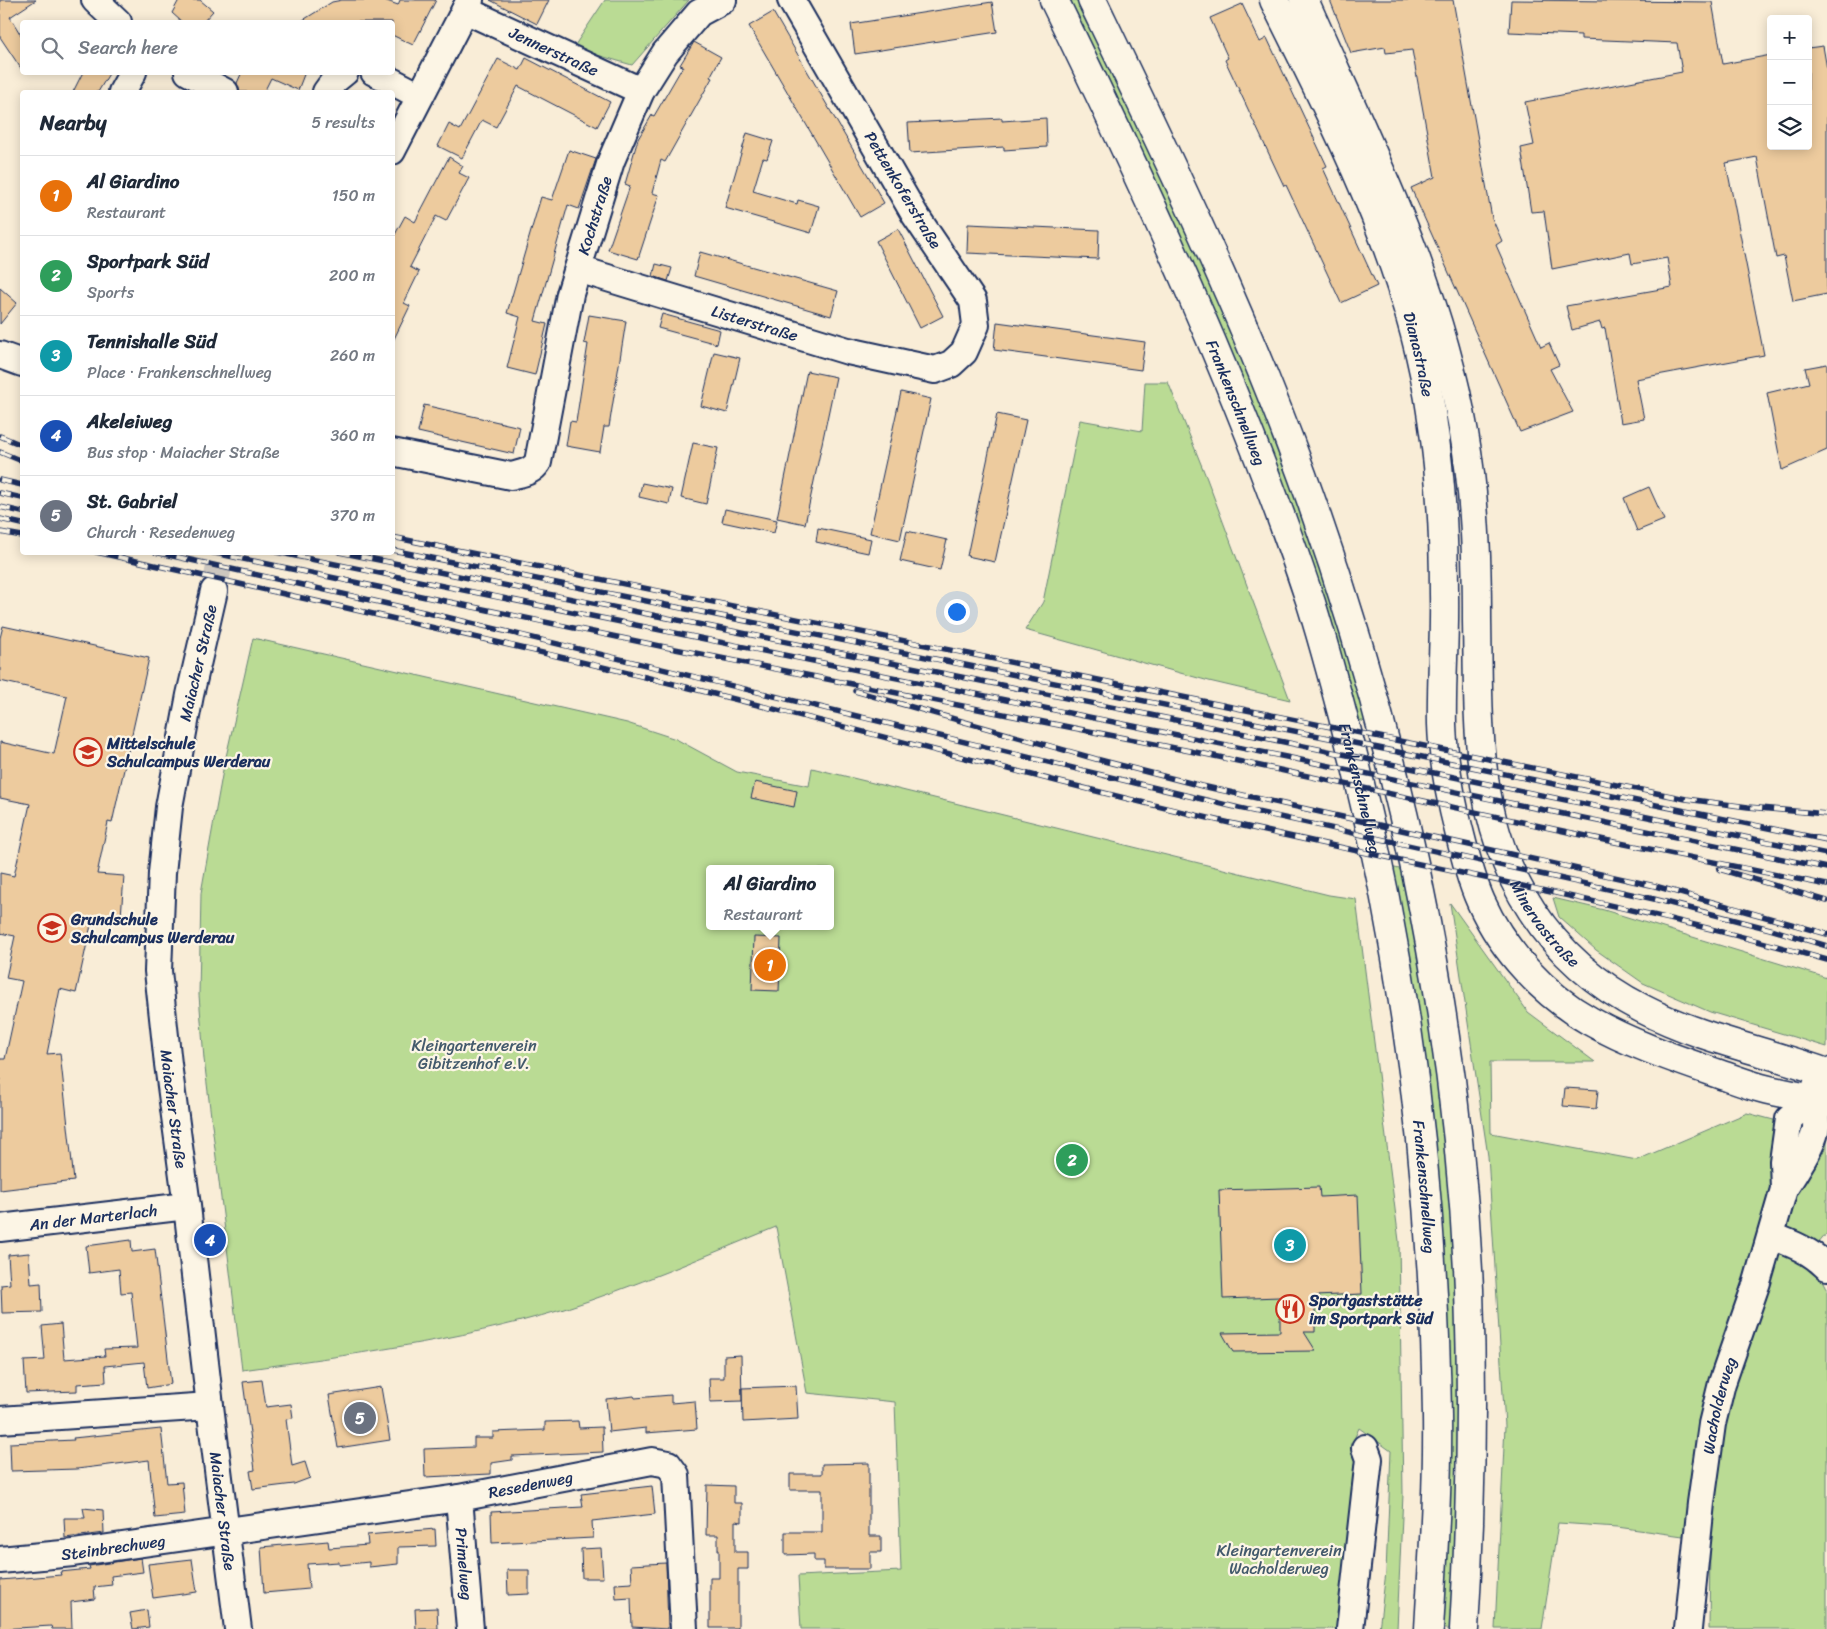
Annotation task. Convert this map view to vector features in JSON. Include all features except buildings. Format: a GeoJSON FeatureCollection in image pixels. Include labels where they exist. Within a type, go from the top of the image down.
{"type":"FeatureCollection","features":[{"type":"Feature","properties":{"kind":"main road","name":"Frankenschnellweg"},"geometry":{"type":"LineString","coordinates":[[1054,0],[1188,284],[1276,501],[1315,617],[1342,709],[1367,812],[1380,869],[1405,1008],[1421,1130],[1430,1236],[1435,1327],[1437,1421],[1436,1490],[1429,1629]]}},
{"type":"Feature","properties":{"kind":"main road","name":"Frankenschnellweg"},"geometry":{"type":"LineString","coordinates":[[1092,0],[1163,148],[1223,280],[1284,426],[1317,516],[1354,627],[1376,704],[1400,802],[1416,873],[1440,1009],[1463,1203],[1468,1285],[1472,1446],[1470,1532],[1464,1629]]}},
{"type":"Feature","properties":{"kind":"main road","name":"Dianastraße"},"geometry":{"type":"LineString","coordinates":[[1274,0],[1334,122],[1367,196],[1397,274],[1421,360],[1433,424],[1442,526],[1444,593],[1443,736],[1446,770],[1469,868],[1481,902],[1510,949],[1538,982],[1559,1000],[1588,1020],[1679,1060],[1761,1088],[1820,1101]]}},
{"type":"Feature","properties":{"kind":"main road","name":"Dianastraße"},"geometry":{"type":"LineString","coordinates":[[1304,0],[1400,217],[1430,295],[1446,348],[1463,428],[1473,499],[1477,617]]}},
{"type":"Feature","properties":{"kind":"main road","name":"Minervastraße"},"geometry":{"type":"LineString","coordinates":[[1477,617],[1480,730],[1488,803],[1509,871],[1524,900],[1538,921],[1581,968],[1608,988],[1642,1008],[1701,1033],[1824,1072]]}},
{"type":"Feature","properties":{"kind":"street","name":"Kochstraße"},"geometry":{"type":"LineString","coordinates":[[395,453],[511,476],[528,472],[536,465],[570,294],[611,161],[641,91],[665,52],[699,13],[723,0]]}},
{"type":"Feature","properties":{"kind":"street","name":"Pettenkoferstraße"},"geometry":{"type":"LineString","coordinates":[[791,0],[915,214],[973,301],[976,325],[968,346],[951,364],[935,370]]}},
{"type":"Feature","properties":{"kind":"street","name":"Jennerstraße"},"geometry":{"type":"LineString","coordinates":[[468,5],[641,91]]}},
{"type":"Feature","properties":{"kind":"street"},"geometry":{"type":"LineString","coordinates":[[395,145],[468,5]]}},
{"type":"Feature","properties":{"kind":"street"},"geometry":{"type":"LineString","coordinates":[[123,90],[131,75]]}},
{"type":"Feature","properties":{"kind":"street"},"geometry":{"type":"LineString","coordinates":[[194,75],[221,90]]}},
{"type":"Feature","properties":{"kind":"street"},"geometry":{"type":"LineString","coordinates":[[327,90],[341,75]]}},
{"type":"Feature","properties":{"kind":"street"},"geometry":{"type":"LineString","coordinates":[[380,75],[420,96]]}},
{"type":"Feature","properties":{"kind":"street","name":"Listerstraße"},"geometry":{"type":"LineString","coordinates":[[578,269],[848,351],[935,370]]}},
{"type":"Feature","properties":{"kind":"street"},"geometry":{"type":"LineString","coordinates":[[0,355],[20,362]]}},
{"type":"Feature","properties":{"kind":"street","name":"Maiacher Straße"},"geometry":{"type":"LineString","coordinates":[[214,591],[190,695],[169,807],[162,873],[158,971],[238,1629]]}},
{"type":"Feature","properties":{"kind":"street","name":"Minervastraße"},"geometry":{"type":"LineString","coordinates":[[1820,1101],[1824,1072]]}},
{"type":"Feature","properties":{"kind":"street","name":"Wacholderweg"},"geometry":{"type":"LineString","coordinates":[[1688,1629],[1701,1503],[1712,1424],[1722,1383],[1772,1236],[1784,1189],[1800,1165],[1816,1128],[1820,1101]]}},
{"type":"Feature","properties":{"kind":"street","name":"An der Marterlach"},"geometry":{"type":"LineString","coordinates":[[0,1228],[187,1206]]}},
{"type":"Feature","properties":{"kind":"street"},"geometry":{"type":"LineString","coordinates":[[1772,1236],[1823,1256]]}},
{"type":"Feature","properties":{"kind":"street"},"geometry":{"type":"LineString","coordinates":[[0,1420],[210,1406]]}},
{"type":"Feature","properties":{"kind":"street"},"geometry":{"type":"LineString","coordinates":[[1350,1629],[1369,1459],[1365,1448]]}},
{"type":"Feature","properties":{"kind":"street","name":"Resedenweg"},"geometry":{"type":"LineString","coordinates":[[226,1531],[459,1498],[652,1462],[668,1464],[676,1475],[684,1629]]}},
{"type":"Feature","properties":{"kind":"street","name":"Primelweg"},"geometry":{"type":"LineString","coordinates":[[459,1498],[470,1629]]}},
{"type":"Feature","properties":{"kind":"street","name":"Steinbrechweg"},"geometry":{"type":"LineString","coordinates":[[0,1560],[73,1553],[226,1531]]}},
{"type":"Feature","properties":{"kind":"green space"},"geometry":{"type":"Polygon","coordinates":[[[605,0],[689,0],[632,65],[573,48],[605,0]]]}},
{"type":"Feature","properties":{"kind":"green space"},"geometry":{"type":"Polygon","coordinates":[[[1066,0],[1081,0],[1202,260],[1297,491],[1369,723],[1355,719],[1066,0]]]}},
{"type":"Feature","properties":{"kind":"green space"},"geometry":{"type":"Polygon","coordinates":[[[1145,382],[1168,382],[1207,479],[1290,700],[1209,681],[1025,630],[1043,602],[1080,420],[1142,431],[1145,382]]]}},
{"type":"Feature","properties":{"kind":"green space"},"geometry":{"type":"Polygon","coordinates":[[[253,638],[627,723],[676,739],[737,772],[809,786],[812,768],[1329,895],[1356,899],[1399,1241],[1403,1494],[1397,1629],[1379,1629],[1386,1572],[1391,1451],[1359,1428],[1351,1446],[1360,1457],[1337,1629],[801,1629],[798,1576],[901,1571],[895,1402],[807,1393],[776,1227],[615,1291],[561,1310],[522,1321],[403,1346],[242,1370],[204,1059],[199,995],[201,893],[223,770],[253,638]]]}},
{"type":"Feature","properties":{"kind":"green space"},"geometry":{"type":"Polygon","coordinates":[[[1390,867],[1404,870],[1438,1081],[1452,1201],[1461,1459],[1452,1629],[1439,1629],[1442,1592],[1390,867]]]}},
{"type":"Feature","properties":{"kind":"green space"},"geometry":{"type":"Polygon","coordinates":[[[1553,898],[1604,910],[1827,978],[1827,1047],[1710,1012],[1643,983],[1596,950],[1559,917],[1553,898]]]}},
{"type":"Feature","properties":{"kind":"green space"},"geometry":{"type":"Polygon","coordinates":[[[1450,903],[1528,1012],[1595,1062],[1490,1062],[1491,1133],[1637,1160],[1747,1113],[1827,1134],[1827,1233],[1807,1257],[1827,1288],[1827,1629],[1709,1629],[1710,1549],[1683,1536],[1617,1527],[1558,1523],[1542,1629],[1495,1629],[1505,1426],[1488,1156],[1450,903]]]}},
{"type":"Feature","properties":{"kind":"tunnel"},"geometry":{"type":"LineString","coordinates":[[214,591],[221,555]]}},
{"type":"Feature","properties":{"kind":"railway"},"geometry":{"type":"LineString","coordinates":[[0,436],[20,444]]}},
{"type":"Feature","properties":{"kind":"railway"},"geometry":{"type":"LineString","coordinates":[[0,452],[20,460]]}},
{"type":"Feature","properties":{"kind":"railway"},"geometry":{"type":"LineString","coordinates":[[0,480],[20,485]]}},
{"type":"Feature","properties":{"kind":"railway"},"geometry":{"type":"LineString","coordinates":[[0,493],[20,498]]}},
{"type":"Feature","properties":{"kind":"railway"},"geometry":{"type":"LineString","coordinates":[[0,507],[20,512]]}},
{"type":"Feature","properties":{"kind":"railway"},"geometry":{"type":"LineString","coordinates":[[0,519],[20,524]]}},
{"type":"Feature","properties":{"kind":"railway"},"geometry":{"type":"LineString","coordinates":[[0,532],[20,536]]}},
{"type":"Feature","properties":{"kind":"railway"},"geometry":{"type":"LineString","coordinates":[[395,538],[1686,799],[1827,814]]}},
{"type":"Feature","properties":{"kind":"railway"},"geometry":{"type":"LineString","coordinates":[[395,551],[1827,840]]}},
{"type":"Feature","properties":{"kind":"railway"},"geometry":{"type":"LineString","coordinates":[[109,555],[576,661],[1191,814],[1669,919],[1827,960]]}},
{"type":"Feature","properties":{"kind":"railway"},"geometry":{"type":"LineString","coordinates":[[168,555],[446,617],[1239,808],[1654,899],[1827,946]]}},
{"type":"Feature","properties":{"kind":"railway"},"geometry":{"type":"LineString","coordinates":[[224,555],[665,647],[1205,754],[1605,840],[1827,885]]}},
{"type":"Feature","properties":{"kind":"railway"},"geometry":{"type":"LineString","coordinates":[[291,555],[1827,868]]}},
{"type":"Feature","properties":{"kind":"railway"},"geometry":{"type":"LineString","coordinates":[[354,555],[1255,736],[1827,854]]}},
{"type":"Feature","properties":{"kind":"railway"},"geometry":{"type":"LineString","coordinates":[[855,691],[1096,759],[1202,786],[1655,886],[1827,934]]}},
{"type":"Feature","properties":{"kind":"railway"},"geometry":{"type":"LineString","coordinates":[[1719,869],[1827,901]]}},
{"type":"Feature","properties":{"kind":"place","name":"Mittelschule Schulcampus Werderau"},"geometry":{"type":"Point","coordinates":[88,752]}},
{"type":"Feature","properties":{"kind":"place","name":"Grundschule Schulcampus Werderau"},"geometry":{"type":"Point","coordinates":[52,928]}},
{"type":"Feature","properties":{"kind":"place","name":"Al Giardino"},"geometry":{"type":"Point","coordinates":[770,965]}},
{"type":"Feature","properties":{"kind":"place","name":"Sportpark Süd"},"geometry":{"type":"Point","coordinates":[1072,1160]}},
{"type":"Feature","properties":{"kind":"place","name":"Akeleiweg"},"geometry":{"type":"Point","coordinates":[210,1240]}},
{"type":"Feature","properties":{"kind":"place","name":"Tennishalle Süd"},"geometry":{"type":"Point","coordinates":[1290,1245]}},
{"type":"Feature","properties":{"kind":"place","name":"Sportgaststätte im Sportpark Süd"},"geometry":{"type":"Point","coordinates":[1290,1309]}},
{"type":"Feature","properties":{"kind":"place","name":"St. Gabriel"},"geometry":{"type":"Point","coordinates":[360,1418]}},
{"type":"Feature","properties":{"kind":"park label","name":"Kleingartenverein Gibitzenhof e.V."},"geometry":{"type":"Point","coordinates":[474,1054]}},
{"type":"Feature","properties":{"kind":"park label","name":"Kleingartenverein Wacholderweg"},"geometry":{"type":"Point","coordinates":[1279,1559]}}]}
